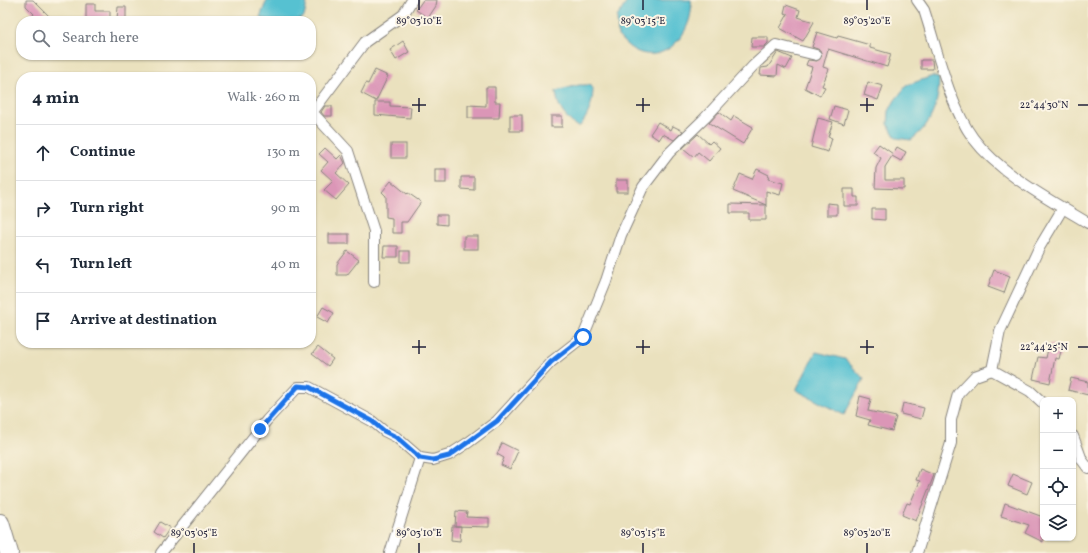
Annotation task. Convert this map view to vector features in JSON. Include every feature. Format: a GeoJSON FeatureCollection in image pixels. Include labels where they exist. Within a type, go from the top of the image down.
{"type":"FeatureCollection","features":[{"type":"Feature","properties":{"kind":"highway"},"geometry":{"type":"LineString","coordinates":[[0,523],[9,553]]}},
{"type":"Feature","properties":{"kind":"street"},"geometry":{"type":"LineString","coordinates":[[316,108],[365,42],[403,15],[412,0]]}},
{"type":"Feature","properties":{"kind":"street"},"geometry":{"type":"LineString","coordinates":[[917,0],[924,10],[951,97],[973,138],[1001,167],[1088,223]]}},
{"type":"Feature","properties":{"kind":"street"},"geometry":{"type":"LineString","coordinates":[[160,553],[267,420],[298,386],[309,387],[372,421],[384,431],[396,437],[420,458],[433,460],[449,456],[480,434],[497,421],[551,362],[583,337],[606,281],[621,235],[643,187],[669,153],[705,118],[753,66],[776,45],[816,55]]}},
{"type":"Feature","properties":{"kind":"street"},"geometry":{"type":"LineString","coordinates":[[316,117],[348,151],[374,231],[374,282]]}},
{"type":"Feature","properties":{"kind":"street"},"geometry":{"type":"LineString","coordinates":[[992,370],[1000,331],[1039,248],[1063,208]]}},
{"type":"Feature","properties":{"kind":"street"},"geometry":{"type":"LineString","coordinates":[[917,553],[951,443],[951,420],[958,394],[975,376],[992,370],[1030,391],[1040,400]]}},
{"type":"Feature","properties":{"kind":"street"},"geometry":{"type":"LineString","coordinates":[[1076,444],[1082,460],[1088,468]]}},
{"type":"Feature","properties":{"kind":"street"},"geometry":{"type":"LineString","coordinates":[[390,553],[420,458]]}},
{"type":"Feature","properties":{"kind":"water"},"geometry":{"type":"Polygon","coordinates":[[[267,0],[303,0],[307,3],[304,16],[260,16],[267,0]]]}},
{"type":"Feature","properties":{"kind":"water"},"geometry":{"type":"Polygon","coordinates":[[[628,0],[691,0],[691,11],[688,23],[676,43],[667,50],[657,54],[646,54],[632,49],[625,43],[618,36],[617,17],[628,0]]]}},
{"type":"Feature","properties":{"kind":"water"},"geometry":{"type":"Polygon","coordinates":[[[933,76],[939,78],[939,87],[936,104],[929,120],[911,140],[896,138],[888,124],[889,111],[895,100],[907,85],[933,76]]]}},
{"type":"Feature","properties":{"kind":"water"},"geometry":{"type":"Polygon","coordinates":[[[579,85],[589,85],[593,88],[593,93],[590,108],[586,117],[580,126],[576,126],[562,111],[558,102],[556,91],[579,85]]]}},
{"type":"Feature","properties":{"kind":"water"},"geometry":{"type":"Polygon","coordinates":[[[816,352],[845,359],[864,379],[844,415],[796,390],[816,352]]]}},
{"type":"Feature","properties":{"kind":"building"},"geometry":{"type":"Polygon","coordinates":[[[26,0],[33,0],[49,16],[32,16],[34,14],[26,6],[26,0]]]}},
{"type":"Feature","properties":{"kind":"building"},"geometry":{"type":"Polygon","coordinates":[[[423,0],[437,0],[436,6],[428,18],[416,10],[423,0]]]}},
{"type":"Feature","properties":{"kind":"building"},"geometry":{"type":"Polygon","coordinates":[[[86,4],[95,4],[95,11],[110,11],[110,16],[86,16],[86,4]]]}},
{"type":"Feature","properties":{"kind":"building"},"geometry":{"type":"Polygon","coordinates":[[[786,5],[800,10],[798,17],[814,22],[803,41],[780,28],[788,14],[784,13],[786,5]]]}},
{"type":"Feature","properties":{"kind":"building"},"geometry":{"type":"Polygon","coordinates":[[[118,7],[126,7],[126,16],[117,16],[118,7]]]}},
{"type":"Feature","properties":{"kind":"building"},"geometry":{"type":"Polygon","coordinates":[[[817,32],[870,45],[870,48],[891,54],[887,67],[828,49],[823,67],[829,69],[822,86],[825,87],[820,96],[805,88],[812,67],[806,65],[808,60],[817,61],[822,56],[820,50],[812,47],[817,32]]]}},
{"type":"Feature","properties":{"kind":"building"},"geometry":{"type":"Polygon","coordinates":[[[752,37],[768,37],[768,43],[764,47],[751,47],[752,37]]]}},
{"type":"Feature","properties":{"kind":"building"},"geometry":{"type":"Polygon","coordinates":[[[403,41],[409,52],[396,60],[390,50],[403,41]]]}},
{"type":"Feature","properties":{"kind":"building"},"geometry":{"type":"Polygon","coordinates":[[[778,52],[792,58],[786,69],[778,65],[777,76],[760,75],[761,68],[768,67],[778,52]]]}},
{"type":"Feature","properties":{"kind":"building"},"geometry":{"type":"Polygon","coordinates":[[[921,60],[932,60],[933,69],[921,69],[921,60]]]}},
{"type":"Feature","properties":{"kind":"building"},"geometry":{"type":"Polygon","coordinates":[[[375,70],[388,76],[376,101],[361,93],[366,83],[368,84],[375,70]]]}},
{"type":"Feature","properties":{"kind":"building"},"geometry":{"type":"Polygon","coordinates":[[[868,82],[883,86],[878,100],[864,95],[868,82]]]}},
{"type":"Feature","properties":{"kind":"building"},"geometry":{"type":"Polygon","coordinates":[[[486,87],[495,87],[495,102],[500,102],[499,118],[468,118],[468,105],[486,106],[486,87]]]}},
{"type":"Feature","properties":{"kind":"building"},"geometry":{"type":"Polygon","coordinates":[[[375,102],[390,102],[390,106],[411,107],[410,118],[375,115],[375,102]]]}},
{"type":"Feature","properties":{"kind":"building"},"geometry":{"type":"Polygon","coordinates":[[[325,106],[332,106],[332,116],[324,116],[321,112],[325,106]]]}},
{"type":"Feature","properties":{"kind":"building"},"geometry":{"type":"Polygon","coordinates":[[[834,106],[848,110],[844,124],[830,119],[834,106]]]}},
{"type":"Feature","properties":{"kind":"building"},"geometry":{"type":"Polygon","coordinates":[[[719,112],[731,121],[734,116],[753,127],[743,144],[709,123],[719,112]]]}},
{"type":"Feature","properties":{"kind":"building"},"geometry":{"type":"Polygon","coordinates":[[[510,115],[522,115],[522,131],[510,131],[510,115]]]}},
{"type":"Feature","properties":{"kind":"building"},"geometry":{"type":"Polygon","coordinates":[[[551,116],[562,116],[562,127],[551,127],[551,116]]]}},
{"type":"Feature","properties":{"kind":"building"},"geometry":{"type":"Polygon","coordinates":[[[818,118],[833,122],[828,137],[832,138],[828,152],[811,147],[818,118]]]}},
{"type":"Feature","properties":{"kind":"building"},"geometry":{"type":"Polygon","coordinates":[[[658,122],[671,130],[673,126],[683,131],[674,140],[663,134],[659,140],[650,134],[658,122]]]}},
{"type":"Feature","properties":{"kind":"building"},"geometry":{"type":"Polygon","coordinates":[[[698,134],[709,144],[712,141],[720,148],[709,161],[698,152],[694,157],[683,148],[698,134]]]}},
{"type":"Feature","properties":{"kind":"building"},"geometry":{"type":"Polygon","coordinates":[[[391,144],[406,144],[406,158],[391,158],[391,144]]]}},
{"type":"Feature","properties":{"kind":"building"},"geometry":{"type":"Polygon","coordinates":[[[879,144],[893,154],[897,147],[906,152],[901,161],[892,156],[885,167],[885,180],[904,180],[904,189],[875,188],[876,168],[881,158],[873,152],[879,144]]]}},
{"type":"Feature","properties":{"kind":"building"},"geometry":{"type":"Polygon","coordinates":[[[325,148],[337,159],[341,155],[345,163],[336,173],[349,185],[336,200],[324,190],[333,181],[321,170],[328,162],[319,154],[325,148]]]}},
{"type":"Feature","properties":{"kind":"building"},"geometry":{"type":"Polygon","coordinates":[[[435,169],[446,169],[446,183],[435,183],[435,169]]]}},
{"type":"Feature","properties":{"kind":"building"},"geometry":{"type":"Polygon","coordinates":[[[757,169],[769,175],[768,179],[783,183],[780,195],[766,191],[766,205],[733,191],[740,174],[752,179],[757,169]]]}},
{"type":"Feature","properties":{"kind":"building"},"geometry":{"type":"Polygon","coordinates":[[[461,177],[474,177],[474,190],[461,189],[461,177]]]}},
{"type":"Feature","properties":{"kind":"building"},"geometry":{"type":"Polygon","coordinates":[[[616,180],[628,180],[628,192],[616,192],[616,180]]]}},
{"type":"Feature","properties":{"kind":"building"},"geometry":{"type":"Polygon","coordinates":[[[391,181],[407,194],[408,193],[421,202],[407,222],[401,222],[401,233],[392,233],[392,218],[386,217],[386,196],[382,192],[391,181]]]}},
{"type":"Feature","properties":{"kind":"building"},"geometry":{"type":"Polygon","coordinates":[[[844,189],[854,189],[854,197],[858,197],[858,206],[844,206],[844,189]]]}},
{"type":"Feature","properties":{"kind":"building"},"geometry":{"type":"Polygon","coordinates":[[[827,203],[837,204],[837,215],[827,215],[827,203]]]}},
{"type":"Feature","properties":{"kind":"building"},"geometry":{"type":"Polygon","coordinates":[[[730,204],[766,205],[766,220],[749,220],[749,213],[730,213],[730,204]]]}},
{"type":"Feature","properties":{"kind":"building"},"geometry":{"type":"Polygon","coordinates":[[[872,209],[885,209],[885,220],[872,219],[872,209]]]}},
{"type":"Feature","properties":{"kind":"building"},"geometry":{"type":"Polygon","coordinates":[[[437,215],[447,215],[447,225],[437,224],[437,215]]]}},
{"type":"Feature","properties":{"kind":"building"},"geometry":{"type":"Polygon","coordinates":[[[329,234],[349,234],[349,244],[329,244],[329,234]]]}},
{"type":"Feature","properties":{"kind":"building"},"geometry":{"type":"Polygon","coordinates":[[[464,236],[478,236],[478,249],[464,249],[464,236]]]}},
{"type":"Feature","properties":{"kind":"building"},"geometry":{"type":"Polygon","coordinates":[[[384,246],[398,246],[398,257],[383,257],[384,246]]]}},
{"type":"Feature","properties":{"kind":"building"},"geometry":{"type":"Polygon","coordinates":[[[347,251],[359,260],[347,275],[337,275],[337,264],[347,251]]]}},
{"type":"Feature","properties":{"kind":"building"},"geometry":{"type":"Polygon","coordinates":[[[401,251],[410,251],[410,262],[401,262],[401,251]]]}},
{"type":"Feature","properties":{"kind":"building"},"geometry":{"type":"Polygon","coordinates":[[[994,270],[1010,276],[1004,293],[988,287],[994,270]]]}},
{"type":"Feature","properties":{"kind":"building"},"geometry":{"type":"Polygon","coordinates":[[[323,307],[334,313],[328,323],[317,317],[323,307]]]}},
{"type":"Feature","properties":{"kind":"building"},"geometry":{"type":"Polygon","coordinates":[[[1049,344],[1062,347],[1059,359],[1055,358],[1050,383],[1033,379],[1038,357],[1046,358],[1049,344]]]}},
{"type":"Feature","properties":{"kind":"building"},"geometry":{"type":"Polygon","coordinates":[[[318,347],[333,359],[328,366],[312,354],[318,347]]]}},
{"type":"Feature","properties":{"kind":"building"},"geometry":{"type":"Polygon","coordinates":[[[1071,378],[1088,382],[1088,395],[1068,390],[1071,378]]]}},
{"type":"Feature","properties":{"kind":"building"},"geometry":{"type":"Polygon","coordinates":[[[860,396],[871,399],[868,411],[896,417],[892,431],[868,425],[870,420],[856,416],[860,396]]]}},
{"type":"Feature","properties":{"kind":"building"},"geometry":{"type":"Polygon","coordinates":[[[903,403],[924,408],[921,419],[901,414],[903,403]]]}},
{"type":"Feature","properties":{"kind":"building"},"geometry":{"type":"Polygon","coordinates":[[[502,443],[518,451],[510,469],[501,465],[504,458],[497,454],[502,443]]]}},
{"type":"Feature","properties":{"kind":"building"},"geometry":{"type":"Polygon","coordinates":[[[920,469],[934,475],[916,521],[902,515],[907,503],[910,504],[920,481],[916,480],[920,469]]]}},
{"type":"Feature","properties":{"kind":"building"},"geometry":{"type":"Polygon","coordinates":[[[1013,474],[1032,482],[1027,494],[1008,486],[1013,474]]]}},
{"type":"Feature","properties":{"kind":"building"},"geometry":{"type":"Polygon","coordinates":[[[1005,503],[1040,516],[1040,540],[1025,533],[1029,525],[1001,516],[1005,503]]]}},
{"type":"Feature","properties":{"kind":"building"},"geometry":{"type":"Polygon","coordinates":[[[456,511],[467,512],[466,517],[489,518],[489,527],[455,526],[456,511]]]}},
{"type":"Feature","properties":{"kind":"building"},"geometry":{"type":"Polygon","coordinates":[[[160,522],[170,528],[163,538],[154,532],[160,522]]]}},
{"type":"Feature","properties":{"kind":"building"},"geometry":{"type":"Polygon","coordinates":[[[452,526],[461,526],[460,541],[451,540],[452,526]]]}},
{"type":"Feature","properties":{"kind":"route"},"geometry":{"type":"LineString","coordinates":[[260,429],[298,386],[309,387],[334,402],[372,421],[384,431],[396,437],[420,458],[433,460],[449,456],[497,421],[551,362],[583,337]]}}]}
